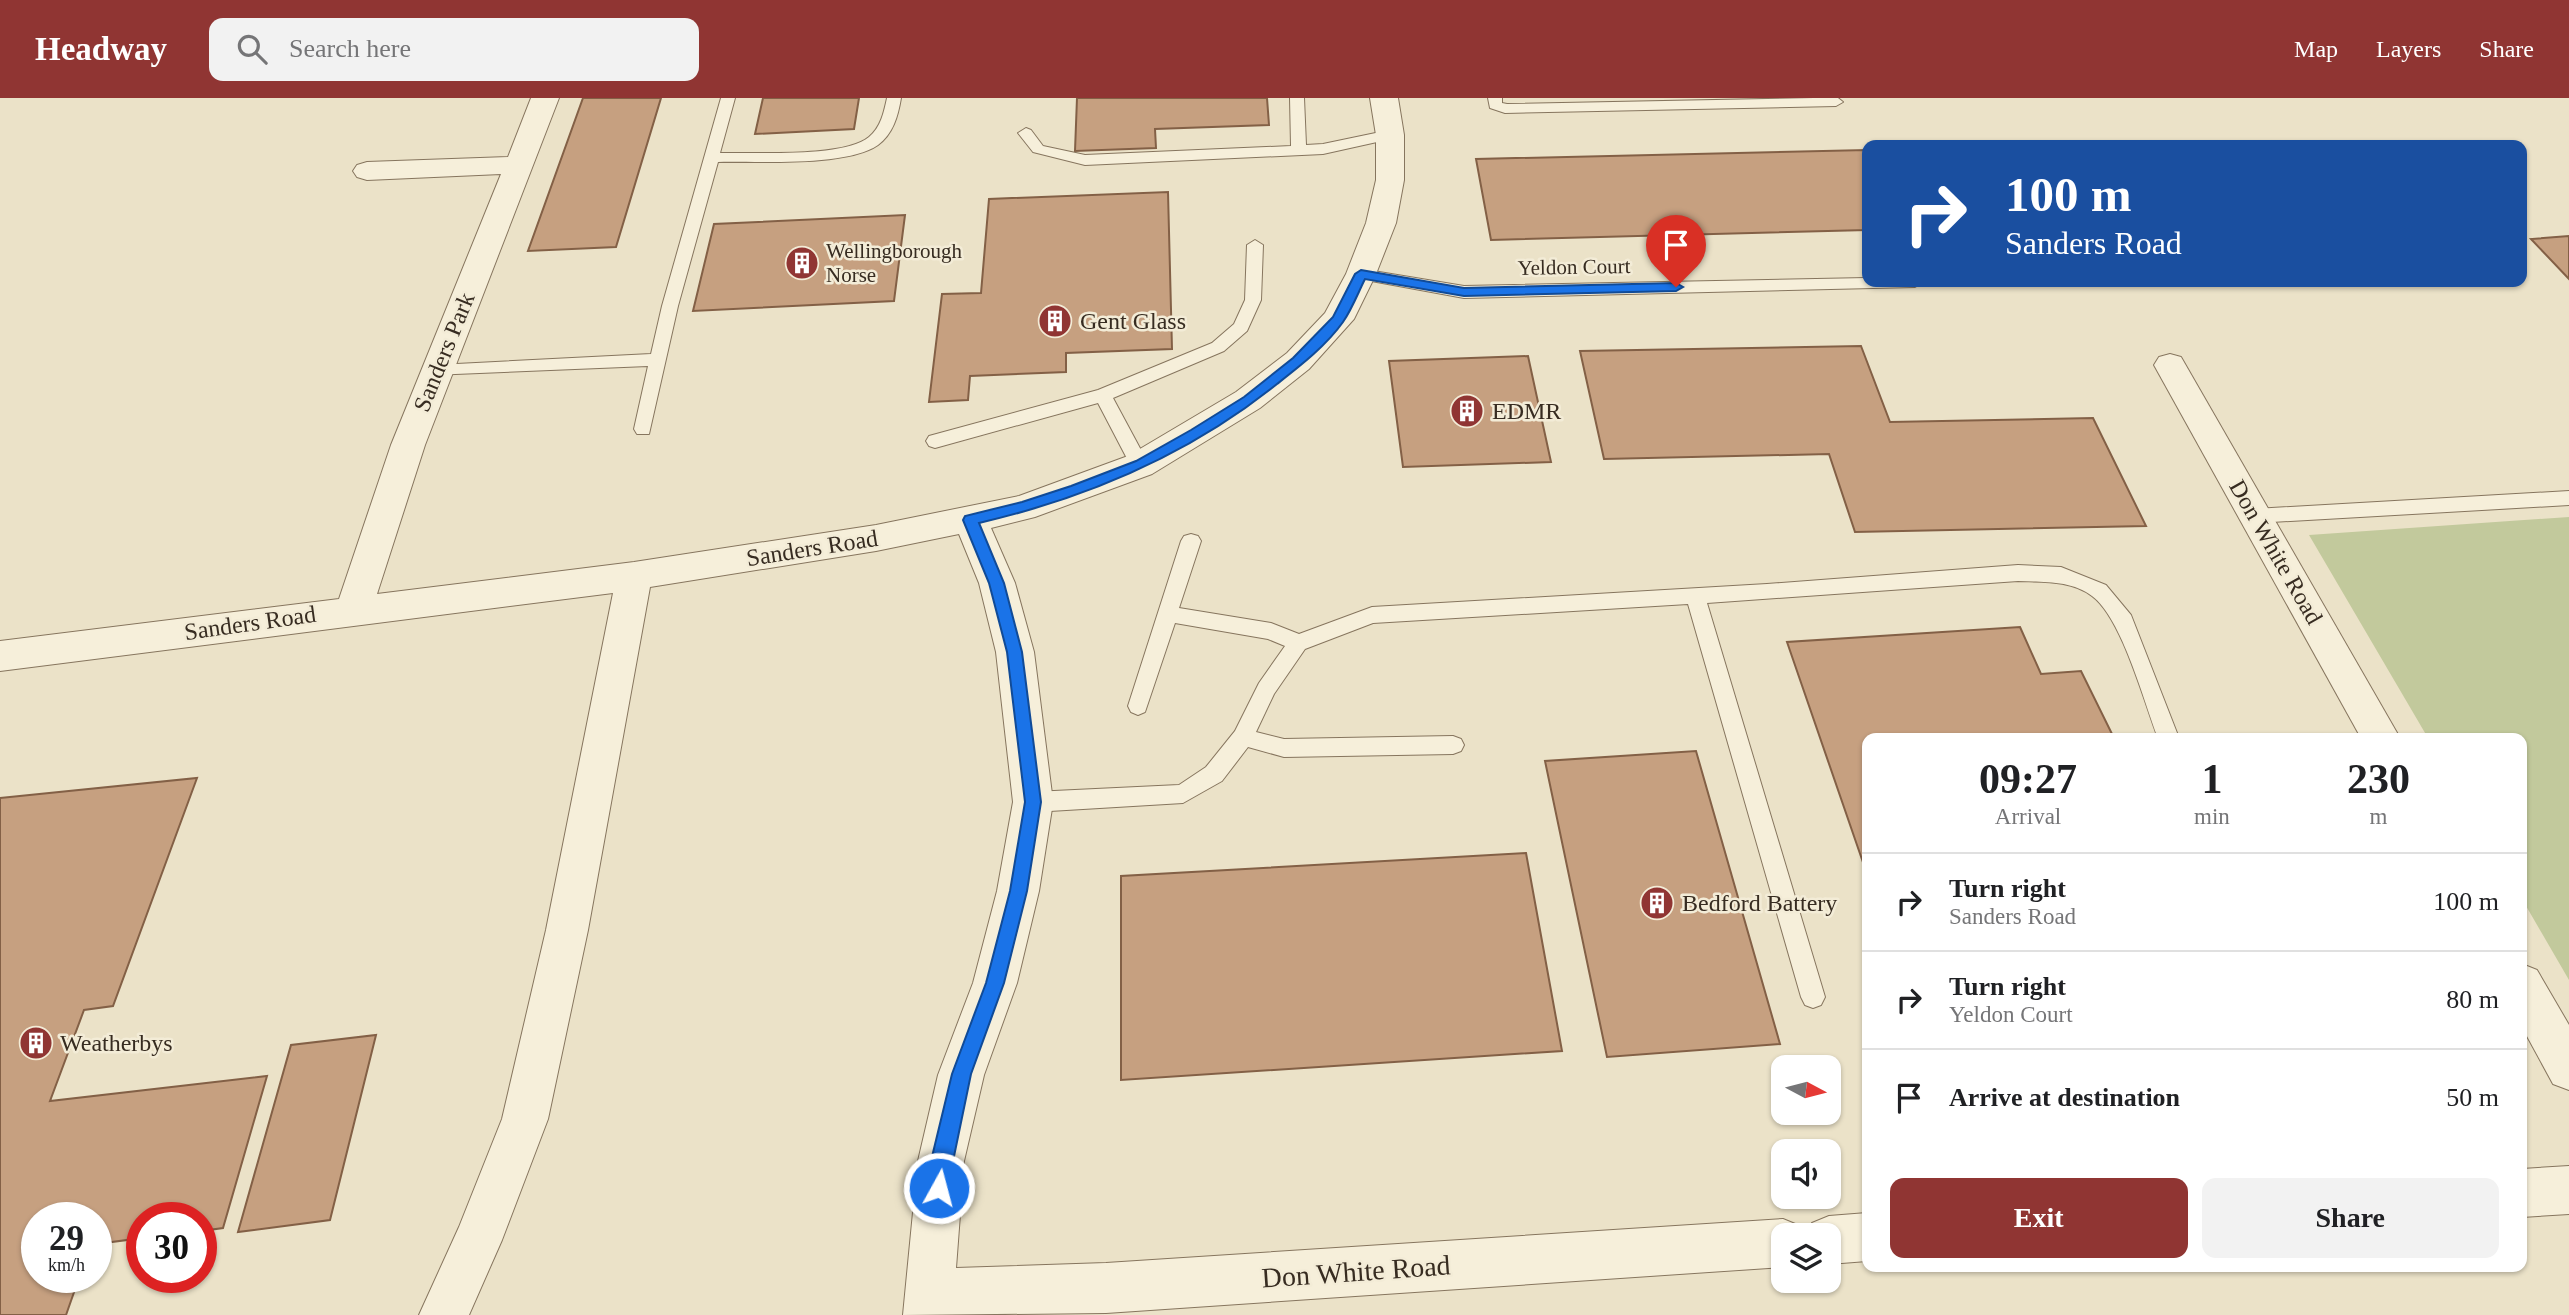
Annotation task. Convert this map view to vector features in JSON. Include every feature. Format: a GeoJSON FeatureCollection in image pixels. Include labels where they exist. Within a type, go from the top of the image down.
{"type":"FeatureCollection","features":[{"type":"Feature","properties":{"kind":"street","name":"Sanders Park"},"geometry":{"type":"LineString","coordinates":[[352,610],[380,523],[437,371],[545,98]]}},
{"type":"Feature","properties":{"kind":"street","name":"Sanders Road"},"geometry":{"type":"LineString","coordinates":[[0,656],[634,576],[876,538],[1023,508],[1140,465],[1248,400],[1298,361],[1338,319],[1361,274],[1381,223],[1390,180],[1390,135],[1384,98]]}},
{"type":"Feature","properties":{"kind":"street"},"geometry":{"type":"LineString","coordinates":[[367,171],[519,165]]}},
{"type":"Feature","properties":{"kind":"street","name":"Don White Road"},"geometry":{"type":"LineString","coordinates":[[2170,366],[2378,733]]}},
{"type":"Feature","properties":{"kind":"street","name":"Don White Road"},"geometry":{"type":"LineString","coordinates":[[970,520],[997,583],[1015,652],[1033,802],[1018,891],[995,983],[961,1074],[941,1161],[929,1305],[1106,1288],[1771,1244]]}},
{"type":"Feature","properties":{"kind":"street"},"geometry":{"type":"LineString","coordinates":[[444,1315],[478,1240],[525,1119],[567,930],[634,576]]}},
{"type":"Feature","properties":{"kind":"street"},"geometry":{"type":"LineString","coordinates":[[2527,994],[2569,1069]]}},
{"type":"Feature","properties":{"kind":"street"},"geometry":{"type":"LineString","coordinates":[[2527,1193],[2569,1190]]}},
{"type":"Feature","properties":{"kind":"street"},"geometry":{"type":"LineString","coordinates":[[1841,1239],[1862,1237]]}},
{"type":"Feature","properties":{"kind":"lane"},"geometry":{"type":"LineString","coordinates":[[643,429],[656,360],[727,98]]}},
{"type":"Feature","properties":{"kind":"lane"},"geometry":{"type":"LineString","coordinates":[[711,158],[845,153],[869,144],[890,122],[894,98]]}},
{"type":"Feature","properties":{"kind":"lane"},"geometry":{"type":"LineString","coordinates":[[1297,98],[1299,150]]}},
{"type":"Feature","properties":{"kind":"lane"},"geometry":{"type":"LineString","coordinates":[[1494,98],[1495,105],[1505,109],[1836,102]]}},
{"type":"Feature","properties":{"kind":"lane"},"geometry":{"type":"LineString","coordinates":[[1026,133],[1038,149],[1085,160],[1323,149],[1390,135]]}},
{"type":"Feature","properties":{"kind":"lane"},"geometry":{"type":"LineString","coordinates":[[935,442],[1103,395],[1218,347],[1241,327],[1253,300],[1255,245]]}},
{"type":"Feature","properties":{"kind":"lane","name":"Yeldon Court"},"geometry":{"type":"LineString","coordinates":[[1361,274],[1464,292],[1862,283]]}},
{"type":"Feature","properties":{"kind":"lane"},"geometry":{"type":"LineString","coordinates":[[437,371],[656,360]]}},
{"type":"Feature","properties":{"kind":"lane"},"geometry":{"type":"LineString","coordinates":[[1103,395],[1140,465]]}},
{"type":"Feature","properties":{"kind":"lane"},"geometry":{"type":"LineString","coordinates":[[2255,516],[2569,498]]}},
{"type":"Feature","properties":{"kind":"lane"},"geometry":{"type":"LineString","coordinates":[[1138,706],[1191,541]]}},
{"type":"Feature","properties":{"kind":"lane"},"geometry":{"type":"LineString","coordinates":[[1033,802],[1183,793],[1214,774],[1243,737],[1266,689],[1298,643],[1372,615],[2018,573],[2061,575],[2099,590],[2124,621],[2166,733]]}},
{"type":"Feature","properties":{"kind":"lane"},"geometry":{"type":"LineString","coordinates":[[1695,596],[1813,996]]}},
{"type":"Feature","properties":{"kind":"lane"},"geometry":{"type":"LineString","coordinates":[[1167,614],[1272,631],[1298,643]]}},
{"type":"Feature","properties":{"kind":"lane"},"geometry":{"type":"LineString","coordinates":[[1243,737],[1284,748],[1453,745]]}},
{"type":"Feature","properties":{"kind":"green space"},"geometry":{"type":"Polygon","coordinates":[[[2569,517],[2569,980],[2527,908],[2527,733],[2425,733],[2309,535],[2569,517]]]}},
{"type":"Feature","properties":{"kind":"building"},"geometry":{"type":"Polygon","coordinates":[[[583,98],[661,98],[616,247],[528,251],[583,98]]]}},
{"type":"Feature","properties":{"kind":"building"},"geometry":{"type":"Polygon","coordinates":[[[763,98],[859,98],[854,129],[755,134],[763,98]]]}},
{"type":"Feature","properties":{"kind":"building"},"geometry":{"type":"Polygon","coordinates":[[[1077,98],[1267,98],[1269,125],[1155,129],[1156,148],[1075,151],[1077,98]]]}},
{"type":"Feature","properties":{"kind":"building"},"geometry":{"type":"Polygon","coordinates":[[[1862,150],[1862,230],[1491,240],[1476,159],[1862,150]]]}},
{"type":"Feature","properties":{"kind":"building","name":"Gent Glass"},"geometry":{"type":"Polygon","coordinates":[[[1168,192],[1172,349],[1066,353],[1066,372],[970,376],[968,400],[929,402],[942,294],[981,293],[989,199],[1168,192]]]}},
{"type":"Feature","properties":{"kind":"building","name":"Wellingborough Norse"},"geometry":{"type":"Polygon","coordinates":[[[905,215],[894,301],[693,311],[714,224],[905,215]]]}},
{"type":"Feature","properties":{"kind":"building"},"geometry":{"type":"Polygon","coordinates":[[[2569,236],[2569,279],[2531,239],[2569,236]]]}},
{"type":"Feature","properties":{"kind":"building"},"geometry":{"type":"Polygon","coordinates":[[[1861,346],[1890,422],[2093,418],[2146,526],[1855,532],[1829,454],[1604,459],[1580,351],[1861,346]]]}},
{"type":"Feature","properties":{"kind":"building","name":"EDMR"},"geometry":{"type":"Polygon","coordinates":[[[1528,356],[1551,462],[1403,467],[1389,361],[1528,356]]]}},
{"type":"Feature","properties":{"kind":"building"},"geometry":{"type":"Polygon","coordinates":[[[2020,627],[2041,674],[2081,671],[2112,733],[1862,733],[1862,860],[1787,642],[2020,627]]]}},
{"type":"Feature","properties":{"kind":"building","name":"Bedford Battery"},"geometry":{"type":"Polygon","coordinates":[[[1696,751],[1780,1044],[1607,1057],[1545,761],[1696,751]]]}},
{"type":"Feature","properties":{"kind":"building","name":"Weatherbys"},"geometry":{"type":"Polygon","coordinates":[[[197,778],[113,1006],[84,1010],[50,1101],[267,1076],[223,1228],[217,1229],[217,1202],[126,1202],[126,1240],[112,1242],[112,1202],[21,1202],[21,1293],[74,1293],[66,1315],[0,1315],[0,798],[197,778]]]}},
{"type":"Feature","properties":{"kind":"building"},"geometry":{"type":"Polygon","coordinates":[[[1526,853],[1562,1051],[1121,1080],[1121,876],[1526,853]]]}},
{"type":"Feature","properties":{"kind":"building"},"geometry":{"type":"Polygon","coordinates":[[[376,1035],[330,1220],[238,1232],[291,1045],[376,1035]]]}},
{"type":"Feature","properties":{"kind":"place","name":"Wellingborough Norse"},"geometry":{"type":"Point","coordinates":[802,263]}},
{"type":"Feature","properties":{"kind":"place","name":"Gent Glass"},"geometry":{"type":"Point","coordinates":[1055,321]}},
{"type":"Feature","properties":{"kind":"place","name":"EDMR"},"geometry":{"type":"Point","coordinates":[1467,411]}},
{"type":"Feature","properties":{"kind":"place","name":"Bedford Battery"},"geometry":{"type":"Point","coordinates":[1657,903]}},
{"type":"Feature","properties":{"kind":"place","name":"Weatherbys"},"geometry":{"type":"Point","coordinates":[36,1043]}},
{"type":"Feature","properties":{"kind":"route"},"geometry":{"type":"LineString","coordinates":[[939,1188],[941,1161],[961,1074],[995,983],[1018,891],[1033,802],[1015,652],[997,583],[970,520],[1023,508],[1076,490],[1140,465],[1196,433],[1248,400],[1298,361],[1338,319],[1361,274],[1464,292],[1676,287]]}}]}
